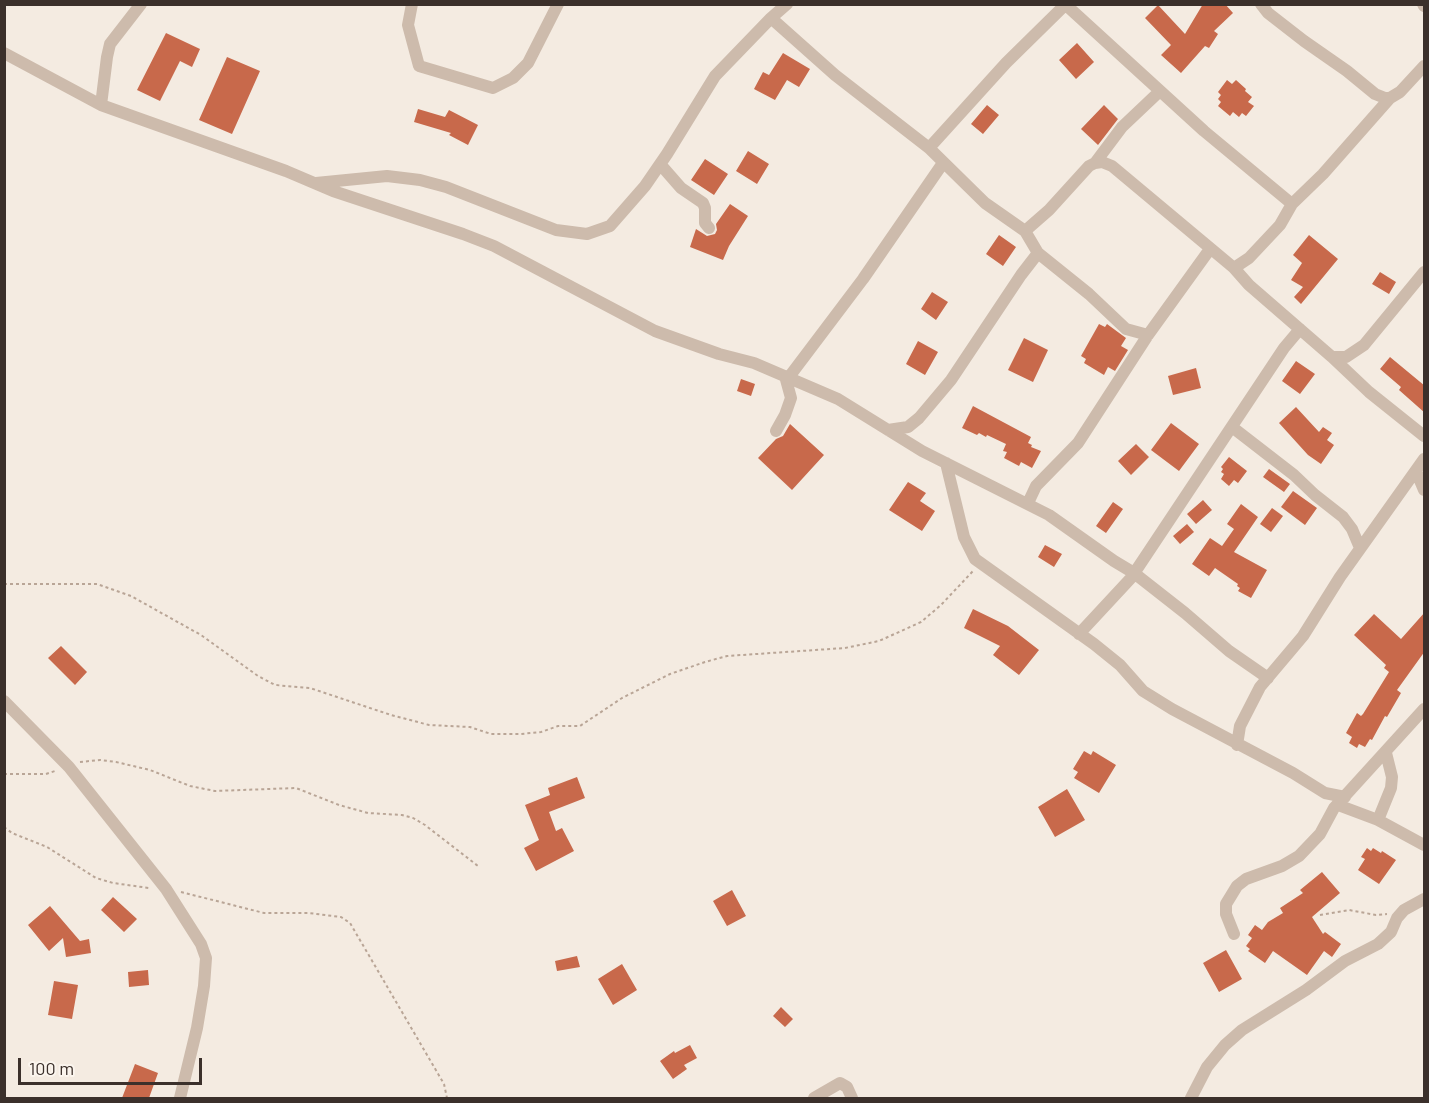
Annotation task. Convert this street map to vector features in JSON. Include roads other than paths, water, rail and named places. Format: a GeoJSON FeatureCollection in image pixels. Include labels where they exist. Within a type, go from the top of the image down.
{"type":"FeatureCollection","features":[{"type":"Feature","properties":{"kind":"street"},"geometry":{"type":"LineString","coordinates":[[101,105],[110,44],[141,4]]}},
{"type":"Feature","properties":{"kind":"street"},"geometry":{"type":"LineString","coordinates":[[412,4],[408,25],[419,66],[493,88],[513,78],[528,63],[558,4]]}},
{"type":"Feature","properties":{"kind":"street"},"geometry":{"type":"LineString","coordinates":[[315,183],[387,176],[420,180],[446,187],[556,230],[587,234],[610,226],[627,208],[660,164],[715,76],[787,4]]}},
{"type":"Feature","properties":{"kind":"street"},"geometry":{"type":"LineString","coordinates":[[929,148],[1006,63],[1066,5],[1204,131],[1292,204]]}},
{"type":"Feature","properties":{"kind":"street"},"geometry":{"type":"LineString","coordinates":[[1268,7],[1375,94],[1390,98]]}},
{"type":"Feature","properties":{"kind":"street"},"geometry":{"type":"LineString","coordinates":[[771,18],[835,75],[929,148],[985,202],[1024,231],[1038,253],[1089,294],[1126,329],[1148,335]]}},
{"type":"Feature","properties":{"kind":"street"},"geometry":{"type":"LineString","coordinates":[[4,53],[101,105],[473,238],[560,280],[655,331],[719,354],[754,363],[838,399],[922,451],[1049,515],[1134,573],[1229,651],[1268,678]]}},
{"type":"Feature","properties":{"kind":"street"},"geometry":{"type":"LineString","coordinates":[[1234,268],[1249,258],[1280,225],[1292,204],[1323,174],[1390,98],[1400,92],[1425,66]]}},
{"type":"Feature","properties":{"kind":"street"},"geometry":{"type":"LineString","coordinates":[[1095,163],[1122,127],[1160,91]]}},
{"type":"Feature","properties":{"kind":"street"},"geometry":{"type":"LineString","coordinates":[[1024,231],[1049,210],[1089,166],[1102,162],[1124,174],[1234,268],[1249,285],[1369,392],[1425,436]]}},
{"type":"Feature","properties":{"kind":"street"},"geometry":{"type":"LineString","coordinates":[[776,431],[790,398],[787,377],[863,279],[943,163]]}},
{"type":"Feature","properties":{"kind":"street"},"geometry":{"type":"LineString","coordinates":[[660,164],[681,188],[703,203],[705,223],[709,228]]}},
{"type":"Feature","properties":{"kind":"street"},"geometry":{"type":"LineString","coordinates":[[1028,504],[1036,486],[1078,443],[1148,335],[1210,249]]}},
{"type":"Feature","properties":{"kind":"street"},"geometry":{"type":"LineString","coordinates":[[888,430],[909,427],[919,418],[951,380],[1038,253]]}},
{"type":"Feature","properties":{"kind":"street"},"geometry":{"type":"LineString","coordinates":[[1332,357],[1346,357],[1364,345],[1425,272]]}},
{"type":"Feature","properties":{"kind":"street"},"geometry":{"type":"LineString","coordinates":[[1079,634],[1134,573],[1284,348],[1300,329]]}},
{"type":"Feature","properties":{"kind":"street"},"geometry":{"type":"LineString","coordinates":[[1232,427],[1294,475],[1343,518],[1352,529],[1360,548]]}},
{"type":"Feature","properties":{"kind":"street"},"geometry":{"type":"LineString","coordinates":[[1237,745],[1240,726],[1247,709],[1268,678],[1303,636],[1360,548],[1425,459]]}},
{"type":"Feature","properties":{"kind":"street"},"geometry":{"type":"LineString","coordinates":[[946,463],[964,537],[975,559],[980,563],[1109,656],[1143,691],[1172,710],[1425,845]]}},
{"type":"Feature","properties":{"kind":"street"},"geometry":{"type":"LineString","coordinates":[[1416,471],[1425,490]]}},
{"type":"Feature","properties":{"kind":"street"},"geometry":{"type":"LineString","coordinates":[[4,701],[69,767],[166,889],[201,944],[206,958],[204,986],[197,1028],[180,1098]]}},
{"type":"Feature","properties":{"kind":"street"},"geometry":{"type":"LineString","coordinates":[[1234,934],[1226,914],[1226,904],[1231,893],[1246,879],[1282,866],[1299,856],[1320,834],[1342,801],[1425,709]]}},
{"type":"Feature","properties":{"kind":"street"},"geometry":{"type":"LineString","coordinates":[[1378,820],[1391,788],[1392,777],[1386,753]]}},
{"type":"Feature","properties":{"kind":"street"},"geometry":{"type":"LineString","coordinates":[[1191,1098],[1207,1067],[1225,1045],[1242,1030],[1306,990],[1344,961],[1378,944],[1391,932],[1397,918],[1404,910],[1425,899]]}},
{"type":"Feature","properties":{"kind":"street"},"geometry":{"type":"LineString","coordinates":[[813,1098],[840,1083],[847,1087],[852,1098]]}}]}
